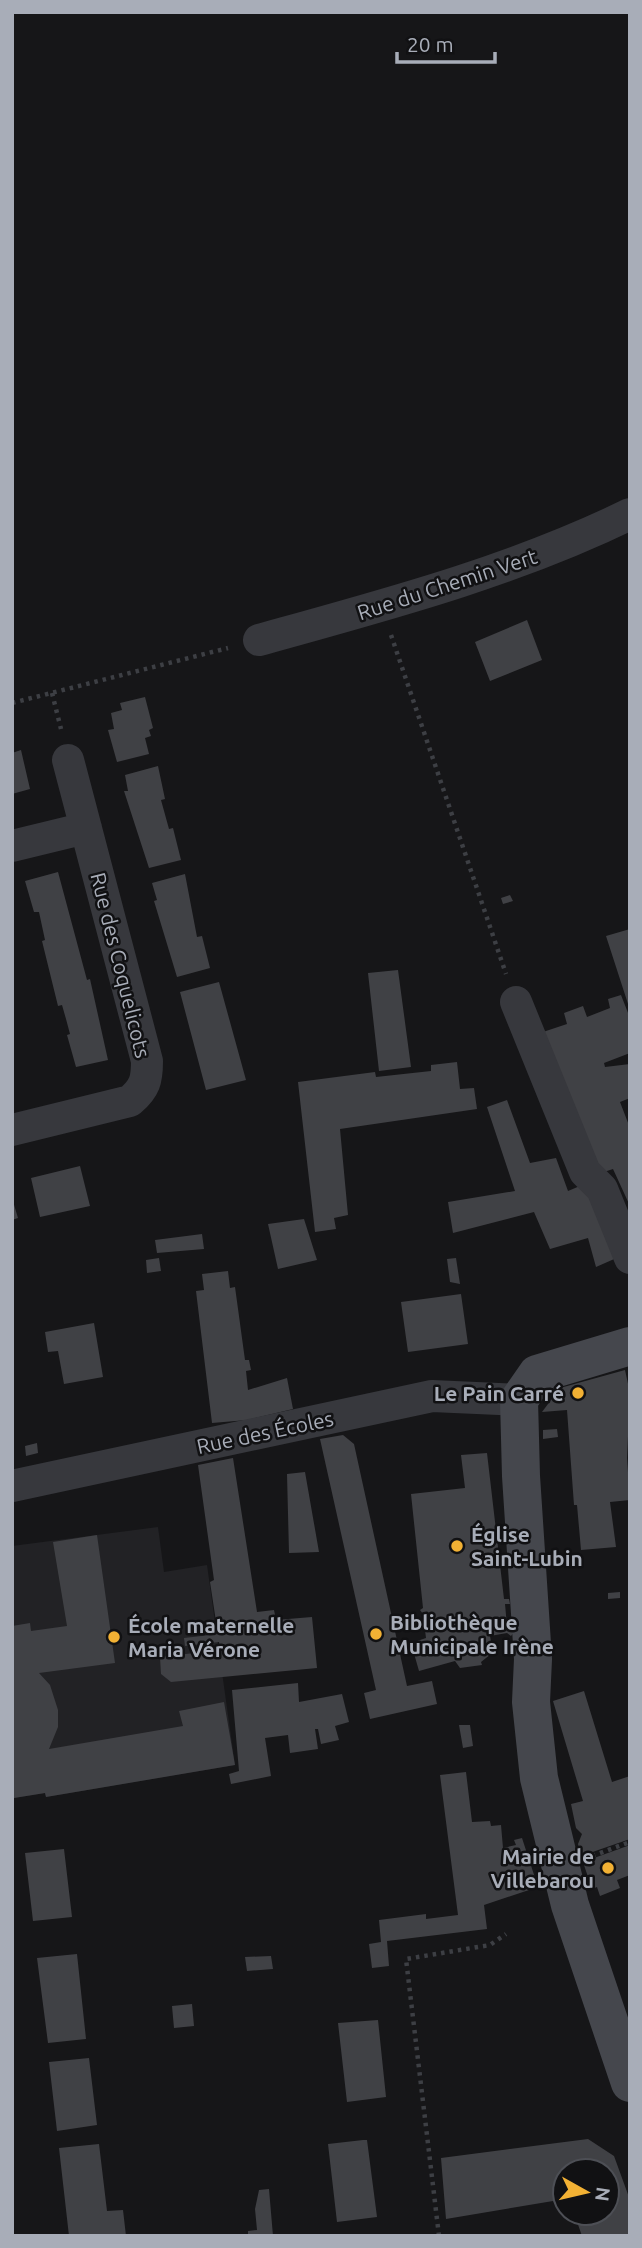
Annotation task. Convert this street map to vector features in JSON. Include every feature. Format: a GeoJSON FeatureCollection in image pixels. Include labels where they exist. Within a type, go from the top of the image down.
{"type":"FeatureCollection","features":[{"type":"Feature","properties":{"kind":"street","name":"Rue du Chemin Vert"},"geometry":{"type":"LineString","coordinates":[[258,640],[518,564],[630,514]]}},
{"type":"Feature","properties":{"kind":"street","name":"Rue des Coquelicots"},"geometry":{"type":"LineString","coordinates":[[12,1130],[131,1101],[143,1090],[147,1080],[147,1061],[68,760]]}},
{"type":"Feature","properties":{"kind":"street"},"geometry":{"type":"LineString","coordinates":[[12,846],[86,828]]}},
{"type":"Feature","properties":{"kind":"street"},"geometry":{"type":"LineString","coordinates":[[516,1002],[585,1172],[602,1189],[630,1258]]}},
{"type":"Feature","properties":{"kind":"street"},"geometry":{"type":"LineString","coordinates":[[630,1346],[537,1374],[519,1400],[520,1476],[533,1659],[531,1702],[539,1778],[570,1905],[630,2083]]}},
{"type":"Feature","properties":{"kind":"street","name":"Rue des Écoles"},"geometry":{"type":"LineString","coordinates":[[12,1486],[432,1396],[519,1400]]}},
{"type":"Feature","properties":{"kind":"path"},"geometry":{"type":"LineString","coordinates":[[381,606],[516,1002]]}},
{"type":"Feature","properties":{"kind":"path"},"geometry":{"type":"LineString","coordinates":[[12,703],[258,640]]}},
{"type":"Feature","properties":{"kind":"path"},"geometry":{"type":"LineString","coordinates":[[439,2236],[406,1958],[490,1945],[506,1934]]}},
{"type":"Feature","properties":{"kind":"shaded area","name":"École maternelle Maria Vérone"},"geometry":{"type":"Polygon","coordinates":[[[158,1527],[164,1572],[207,1565],[235,1765],[46,1797],[45,1793],[14,1798],[12,1546],[158,1527]]]}},
{"type":"Feature","properties":{"kind":"building"},"geometry":{"type":"Polygon","coordinates":[[[527,620],[542,660],[490,681],[475,642],[527,620]]]}},
{"type":"Feature","properties":{"kind":"building"},"geometry":{"type":"Polygon","coordinates":[[[145,697],[153,728],[149,730],[151,736],[145,738],[149,754],[117,762],[108,730],[114,729],[111,713],[122,710],[120,703],[145,697]]]}},
{"type":"Feature","properties":{"kind":"building"},"geometry":{"type":"Polygon","coordinates":[[[21,750],[30,789],[12,794],[12,753],[21,750]]]}},
{"type":"Feature","properties":{"kind":"building"},"geometry":{"type":"Polygon","coordinates":[[[158,766],[165,799],[161,800],[169,829],[173,828],[181,860],[149,868],[124,791],[128,791],[125,775],[158,766]]]}},
{"type":"Feature","properties":{"kind":"building"},"geometry":{"type":"Polygon","coordinates":[[[58,872],[87,980],[90,979],[108,1060],[76,1067],[67,1035],[70,1034],[66,1019],[62,1005],[58,1006],[42,941],[45,940],[39,912],[34,912],[25,881],[58,872]]]}},
{"type":"Feature","properties":{"kind":"building"},"geometry":{"type":"Polygon","coordinates":[[[185,874],[197,937],[202,936],[210,968],[177,977],[154,901],[157,900],[152,883],[185,874]]]}},
{"type":"Feature","properties":{"kind":"building"},"geometry":{"type":"Polygon","coordinates":[[[510,895],[513,901],[503,904],[501,898],[510,895]]]}},
{"type":"Feature","properties":{"kind":"building"},"geometry":{"type":"Polygon","coordinates":[[[630,929],[630,1007],[629,1007],[606,936],[630,929]]]}},
{"type":"Feature","properties":{"kind":"building"},"geometry":{"type":"Polygon","coordinates":[[[398,970],[411,1067],[379,1071],[368,973],[398,970]]]}},
{"type":"Feature","properties":{"kind":"building"},"geometry":{"type":"Polygon","coordinates":[[[219,982],[246,1080],[206,1090],[180,992],[219,982]]]}},
{"type":"Feature","properties":{"kind":"building"},"geometry":{"type":"Polygon","coordinates":[[[621,995],[630,1018],[630,1053],[604,1063],[605,1067],[630,1064],[630,1098],[620,1102],[630,1128],[630,1206],[613,1169],[598,1174],[543,1032],[567,1024],[564,1013],[583,1006],[587,1017],[610,1008],[608,999],[621,995]]]}},
{"type":"Feature","properties":{"kind":"building"},"geometry":{"type":"Polygon","coordinates":[[[457,1062],[460,1089],[474,1088],[477,1109],[340,1129],[348,1215],[334,1218],[336,1229],[315,1232],[298,1082],[375,1072],[376,1077],[431,1071],[431,1065],[457,1062]]]}},
{"type":"Feature","properties":{"kind":"building"},"geometry":{"type":"Polygon","coordinates":[[[507,1100],[530,1163],[556,1158],[568,1191],[587,1183],[621,1256],[596,1267],[588,1238],[550,1249],[534,1212],[453,1233],[448,1202],[515,1191],[487,1107],[507,1100]]]}},
{"type":"Feature","properties":{"kind":"building"},"geometry":{"type":"Polygon","coordinates":[[[80,1166],[90,1206],[40,1217],[31,1178],[80,1166]]]}},
{"type":"Feature","properties":{"kind":"building"},"geometry":{"type":"Polygon","coordinates":[[[12,1198],[18,1218],[12,1220],[12,1198]]]}},
{"type":"Feature","properties":{"kind":"building"},"geometry":{"type":"Polygon","coordinates":[[[304,1219],[317,1260],[278,1269],[268,1224],[304,1219]]]}},
{"type":"Feature","properties":{"kind":"building"},"geometry":{"type":"Polygon","coordinates":[[[202,1234],[204,1249],[157,1253],[155,1240],[202,1234]]]}},
{"type":"Feature","properties":{"kind":"building"},"geometry":{"type":"Polygon","coordinates":[[[159,1258],[161,1271],[147,1273],[146,1260],[159,1258]]]}},
{"type":"Feature","properties":{"kind":"building"},"geometry":{"type":"Polygon","coordinates":[[[456,1258],[460,1284],[450,1282],[447,1259],[456,1258]]]}},
{"type":"Feature","properties":{"kind":"building"},"geometry":{"type":"Polygon","coordinates":[[[228,1271],[230,1288],[235,1287],[245,1360],[249,1360],[251,1370],[246,1371],[248,1390],[287,1378],[293,1409],[247,1420],[212,1423],[196,1291],[204,1290],[202,1274],[228,1271]]]}},
{"type":"Feature","properties":{"kind":"building"},"geometry":{"type":"Polygon","coordinates":[[[461,1294],[468,1344],[408,1352],[401,1302],[461,1294]]]}},
{"type":"Feature","properties":{"kind":"building"},"geometry":{"type":"Polygon","coordinates":[[[94,1323],[103,1377],[64,1384],[58,1351],[48,1352],[45,1332],[94,1323]]]}},
{"type":"Feature","properties":{"kind":"building"},"geometry":{"type":"Polygon","coordinates":[[[625,1370],[630,1393],[627,1458],[630,1500],[610,1502],[616,1547],[581,1550],[577,1505],[574,1505],[567,1410],[542,1412],[560,1388],[625,1370]]]}},
{"type":"Feature","properties":{"kind":"building"},"geometry":{"type":"Polygon","coordinates":[[[557,1429],[558,1437],[543,1439],[543,1430],[557,1429]]]}},
{"type":"Feature","properties":{"kind":"building"},"geometry":{"type":"Polygon","coordinates":[[[343,1435],[354,1444],[407,1686],[432,1681],[437,1704],[370,1719],[364,1693],[376,1690],[320,1439],[343,1435]]]}},
{"type":"Feature","properties":{"kind":"building"},"geometry":{"type":"Polygon","coordinates":[[[37,1443],[38,1453],[26,1456],[25,1446],[37,1443]]]}},
{"type":"Feature","properties":{"kind":"building","name":"Église Saint-Lubin"},"geometry":{"type":"Polygon","coordinates":[[[487,1453],[504,1599],[509,1599],[510,1604],[505,1604],[507,1626],[514,1632],[511,1636],[507,1633],[490,1636],[492,1647],[496,1650],[481,1662],[482,1665],[460,1668],[455,1661],[419,1671],[411,1643],[426,1638],[420,1610],[423,1608],[411,1494],[465,1488],[461,1455],[487,1453]]]}},
{"type":"Feature","properties":{"kind":"building"},"geometry":{"type":"Polygon","coordinates":[[[233,1458],[257,1612],[274,1610],[276,1620],[312,1617],[317,1668],[171,1682],[161,1674],[160,1657],[220,1650],[219,1642],[185,1646],[184,1638],[210,1635],[209,1630],[217,1628],[210,1582],[214,1580],[198,1465],[233,1458]]]}},
{"type":"Feature","properties":{"kind":"building"},"geometry":{"type":"Polygon","coordinates":[[[305,1472],[319,1552],[289,1553],[287,1474],[305,1472]]]}},
{"type":"Feature","properties":{"kind":"building"},"geometry":{"type":"Polygon","coordinates":[[[97,1535],[115,1663],[39,1673],[50,1685],[58,1710],[58,1727],[49,1749],[183,1726],[179,1711],[224,1702],[235,1765],[46,1797],[45,1793],[14,1798],[12,1626],[30,1623],[31,1631],[67,1626],[53,1542],[97,1535]]]}},
{"type":"Feature","properties":{"kind":"building"},"geometry":{"type":"Polygon","coordinates":[[[620,1592],[620,1598],[608,1599],[608,1593],[620,1592]]]}},
{"type":"Feature","properties":{"kind":"building"},"geometry":{"type":"Polygon","coordinates":[[[298,1683],[299,1702],[342,1694],[349,1722],[335,1726],[339,1740],[321,1744],[318,1729],[315,1729],[318,1749],[290,1753],[288,1735],[265,1738],[271,1776],[231,1784],[229,1774],[239,1771],[232,1690],[298,1683]]]}},
{"type":"Feature","properties":{"kind":"building"},"geometry":{"type":"Polygon","coordinates":[[[584,1691],[612,1782],[630,1776],[630,1839],[581,1856],[578,1844],[582,1834],[576,1828],[571,1804],[583,1801],[553,1701],[584,1691]]]}},
{"type":"Feature","properties":{"kind":"building"},"geometry":{"type":"Polygon","coordinates":[[[459,1725],[470,1725],[473,1746],[463,1748],[459,1725]]]}},
{"type":"Feature","properties":{"kind":"building"},"geometry":{"type":"Polygon","coordinates":[[[466,1772],[472,1822],[490,1821],[491,1826],[501,1825],[503,1848],[516,1845],[514,1840],[522,1838],[538,1887],[484,1905],[487,1929],[387,1941],[389,1966],[372,1968],[369,1944],[381,1942],[379,1920],[426,1914],[426,1919],[458,1915],[440,1775],[466,1772]]]}},
{"type":"Feature","properties":{"kind":"building","name":"Mairie de Villebarou"},"geometry":{"type":"Polygon","coordinates":[[[630,1845],[630,1875],[617,1880],[620,1888],[600,1896],[597,1887],[592,1889],[583,1862],[630,1845]]]}},
{"type":"Feature","properties":{"kind":"building"},"geometry":{"type":"Polygon","coordinates":[[[64,1849],[72,1917],[33,1921],[25,1853],[64,1849]]]}},
{"type":"Feature","properties":{"kind":"building"},"geometry":{"type":"Polygon","coordinates":[[[77,1954],[86,2039],[48,2043],[37,1958],[77,1954]]]}},
{"type":"Feature","properties":{"kind":"building"},"geometry":{"type":"Polygon","coordinates":[[[271,1956],[273,1969],[247,1971],[245,1957],[271,1956]]]}},
{"type":"Feature","properties":{"kind":"building"},"geometry":{"type":"Polygon","coordinates":[[[192,2004],[194,2026],[174,2028],[172,2006],[192,2004]]]}},
{"type":"Feature","properties":{"kind":"building"},"geometry":{"type":"Polygon","coordinates":[[[378,2020],[386,2097],[347,2102],[338,2023],[378,2020]]]}},
{"type":"Feature","properties":{"kind":"building"},"geometry":{"type":"Polygon","coordinates":[[[89,2058],[97,2125],[57,2131],[49,2062],[89,2058]]]}},
{"type":"Feature","properties":{"kind":"building"},"geometry":{"type":"Polygon","coordinates":[[[588,2139],[614,2157],[551,2157],[551,2201],[446,2219],[441,2158],[588,2139]]]}},
{"type":"Feature","properties":{"kind":"building"},"geometry":{"type":"Polygon","coordinates":[[[367,2140],[377,2217],[337,2222],[328,2144],[367,2140]]]}},
{"type":"Feature","properties":{"kind":"building"},"geometry":{"type":"Polygon","coordinates":[[[99,2144],[107,2211],[123,2210],[126,2236],[69,2236],[59,2148],[99,2144]]]}},
{"type":"Feature","properties":{"kind":"building"},"geometry":{"type":"Polygon","coordinates":[[[621,2175],[630,2200],[630,2235],[582,2236],[579,2227],[621,2227],[621,2175]]]}},
{"type":"Feature","properties":{"kind":"building"},"geometry":{"type":"Polygon","coordinates":[[[269,2189],[273,2236],[248,2236],[248,2231],[257,2230],[255,2209],[259,2190],[269,2189]]]}},
{"type":"Feature","properties":{"kind":"place","name":"Le Pain Carré"},"geometry":{"type":"Point","coordinates":[578,1393]}},
{"type":"Feature","properties":{"kind":"place","name":"Église Saint-Lubin"},"geometry":{"type":"Point","coordinates":[457,1546]}},
{"type":"Feature","properties":{"kind":"place","name":"Bibliothèque Municipale Irène"},"geometry":{"type":"Point","coordinates":[376,1634]}},
{"type":"Feature","properties":{"kind":"place","name":"École maternelle Maria Vérone"},"geometry":{"type":"Point","coordinates":[114,1637]}},
{"type":"Feature","properties":{"kind":"place","name":"Mairie de Villebarou"},"geometry":{"type":"Point","coordinates":[608,1868]}}]}
